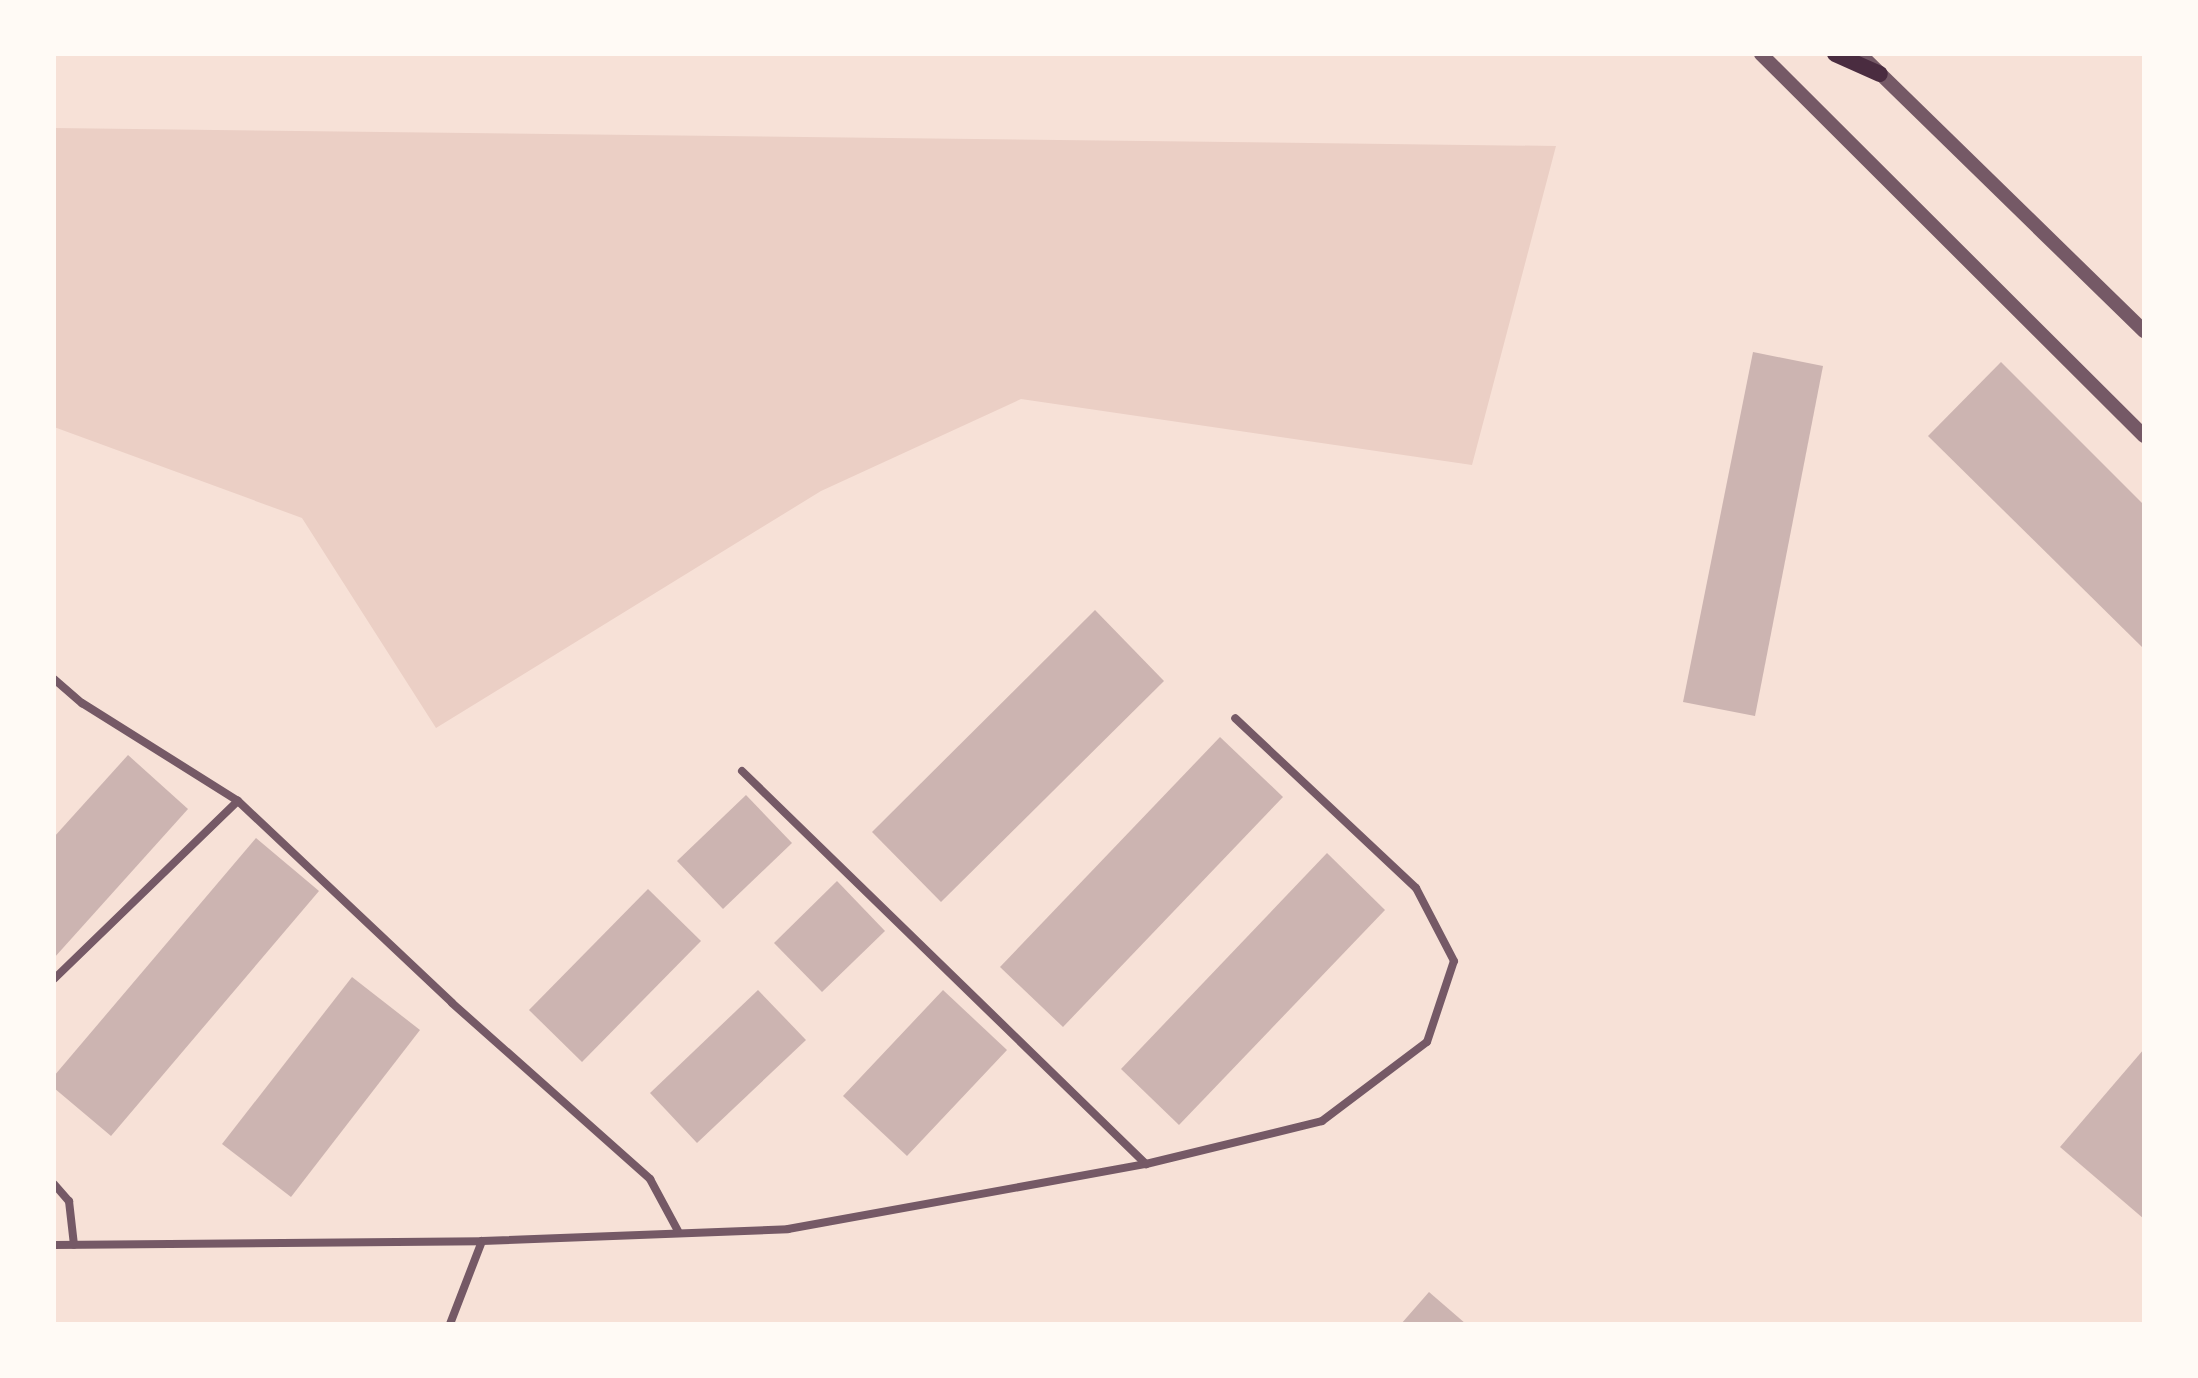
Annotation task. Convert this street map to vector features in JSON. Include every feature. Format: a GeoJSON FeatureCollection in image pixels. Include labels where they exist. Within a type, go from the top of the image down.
{"type":"FeatureCollection","features":[{"type":"Feature","properties":{"kind":"main road"},"geometry":{"type":"LineString","coordinates":[[1835,54],[1880,74]]}},
{"type":"Feature","properties":{"kind":"street"},"geometry":{"type":"LineString","coordinates":[[1761,54],[2144,436]]}},
{"type":"Feature","properties":{"kind":"street"},"geometry":{"type":"LineString","coordinates":[[1860,54],[2144,331]]}},
{"type":"Feature","properties":{"kind":"street"},"geometry":{"type":"LineString","coordinates":[[54,679],[82,703],[238,801],[452,1003],[650,1179],[678,1231]]}},
{"type":"Feature","properties":{"kind":"street"},"geometry":{"type":"LineString","coordinates":[[54,1245],[482,1241],[788,1229],[1146,1164],[1322,1121],[1427,1042],[1454,961],[1416,888],[1235,718]]}},
{"type":"Feature","properties":{"kind":"street"},"geometry":{"type":"LineString","coordinates":[[742,771],[1146,1164]]}},
{"type":"Feature","properties":{"kind":"street"},"geometry":{"type":"LineString","coordinates":[[54,979],[238,801]]}},
{"type":"Feature","properties":{"kind":"street"},"geometry":{"type":"LineString","coordinates":[[54,1184],[69,1201],[74,1245]]}},
{"type":"Feature","properties":{"kind":"street"},"geometry":{"type":"LineString","coordinates":[[450,1324],[482,1241]]}},
{"type":"Feature","properties":{"kind":"shaded area"},"geometry":{"type":"Polygon","coordinates":[[[54,128],[1556,146],[1472,465],[1021,399],[821,491],[436,728],[302,518],[54,427],[54,128]]]}},
{"type":"Feature","properties":{"kind":"building"},"geometry":{"type":"Polygon","coordinates":[[[1753,352],[1823,366],[1755,716],[1683,702],[1753,352]]]}},
{"type":"Feature","properties":{"kind":"building"},"geometry":{"type":"Polygon","coordinates":[[[2001,362],[2144,505],[2144,649],[1928,436],[2001,362]]]}},
{"type":"Feature","properties":{"kind":"building"},"geometry":{"type":"Polygon","coordinates":[[[1095,610],[1164,681],[941,902],[872,832],[1095,610]]]}},
{"type":"Feature","properties":{"kind":"building"},"geometry":{"type":"Polygon","coordinates":[[[1220,737],[1283,797],[1063,1027],[1000,967],[1220,737]]]}},
{"type":"Feature","properties":{"kind":"building"},"geometry":{"type":"Polygon","coordinates":[[[128,755],[188,809],[54,958],[54,837],[128,755]]]}},
{"type":"Feature","properties":{"kind":"building"},"geometry":{"type":"Polygon","coordinates":[[[746,795],[792,843],[723,909],[677,861],[746,795]]]}},
{"type":"Feature","properties":{"kind":"building"},"geometry":{"type":"Polygon","coordinates":[[[256,838],[319,891],[111,1136],[54,1088],[54,1076],[256,838]]]}},
{"type":"Feature","properties":{"kind":"building"},"geometry":{"type":"Polygon","coordinates":[[[1327,853],[1385,910],[1179,1125],[1121,1069],[1327,853]]]}},
{"type":"Feature","properties":{"kind":"building"},"geometry":{"type":"Polygon","coordinates":[[[837,881],[885,931],[822,992],[774,943],[837,881]]]}},
{"type":"Feature","properties":{"kind":"building"},"geometry":{"type":"Polygon","coordinates":[[[648,889],[701,941],[582,1062],[529,1010],[648,889]]]}},
{"type":"Feature","properties":{"kind":"building"},"geometry":{"type":"Polygon","coordinates":[[[352,977],[420,1030],[291,1197],[222,1144],[352,977]]]}},
{"type":"Feature","properties":{"kind":"building"},"geometry":{"type":"Polygon","coordinates":[[[758,990],[806,1040],[697,1143],[650,1093],[758,990]]]}},
{"type":"Feature","properties":{"kind":"building"},"geometry":{"type":"Polygon","coordinates":[[[943,990],[1007,1050],[907,1156],[843,1096],[943,990]]]}},
{"type":"Feature","properties":{"kind":"building"},"geometry":{"type":"Polygon","coordinates":[[[2144,1049],[2144,1219],[2060,1147],[2144,1049]]]}},
{"type":"Feature","properties":{"kind":"building"},"geometry":{"type":"Polygon","coordinates":[[[1429,1292],[1466,1324],[1401,1324],[1429,1292]]]}}]}
